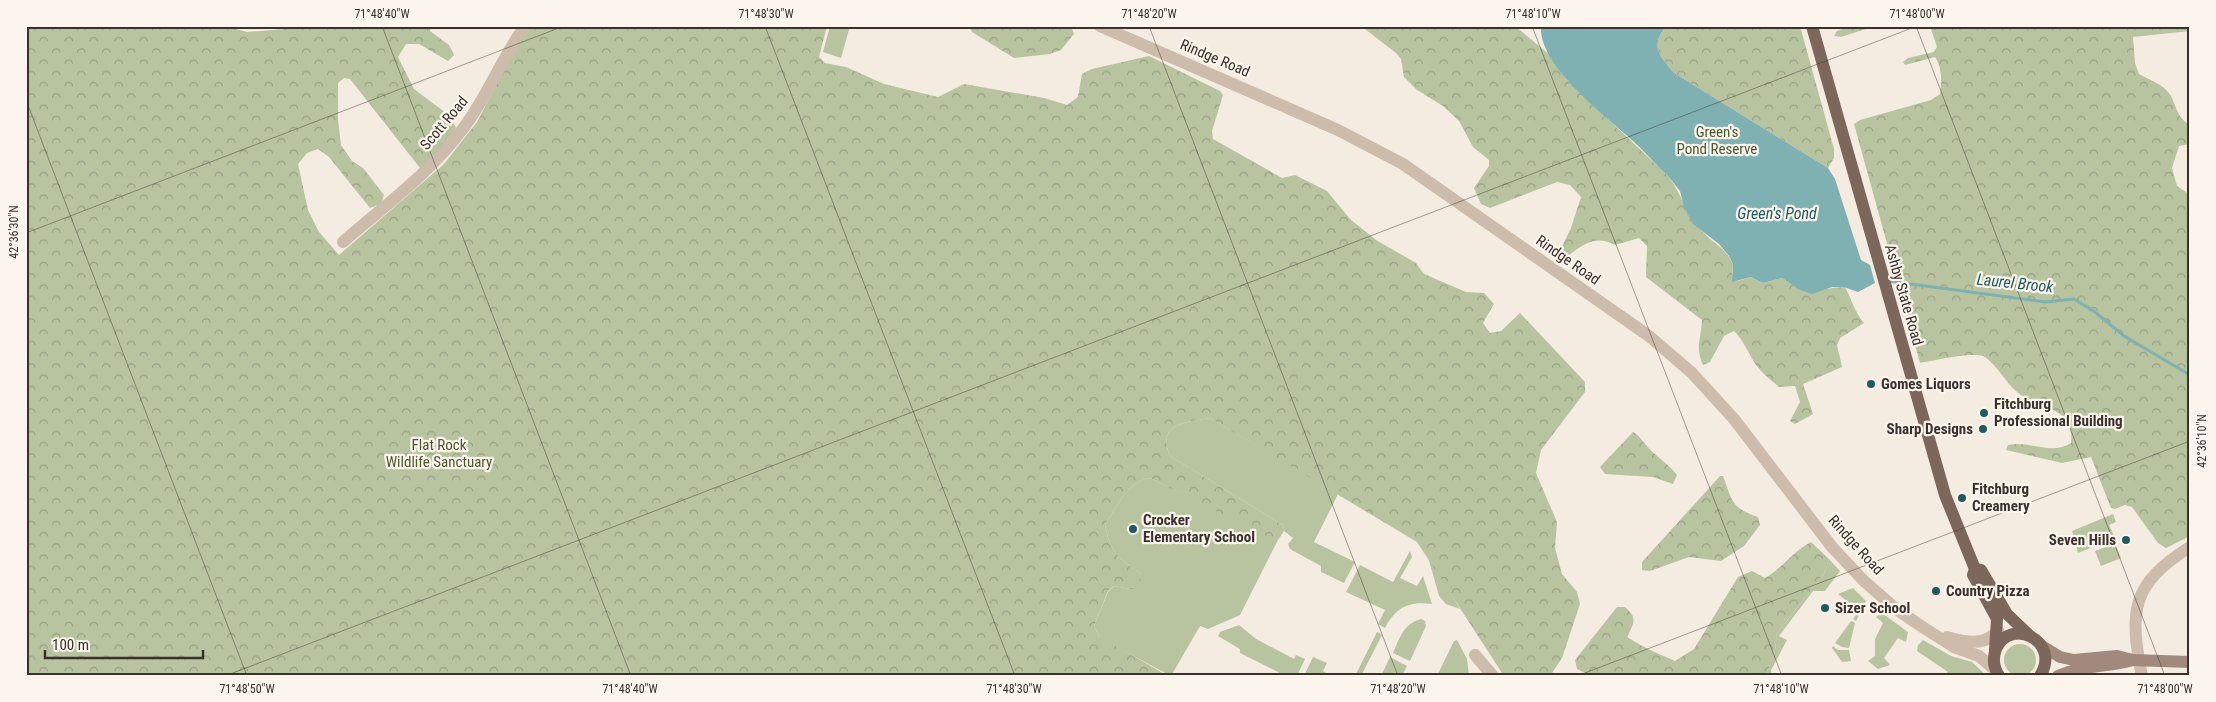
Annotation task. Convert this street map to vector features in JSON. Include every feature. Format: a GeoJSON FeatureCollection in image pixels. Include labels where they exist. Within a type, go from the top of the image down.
{"type":"FeatureCollection","features":[{"type":"Feature","properties":{"kind":"main road","name":"Ashby State Road"},"geometry":{"type":"LineString","coordinates":[[1812,26],[1945,495],[1975,569],[1973,575],[1997,618],[1992,640],[1997,673]]}},
{"type":"Feature","properties":{"kind":"main road","name":"Ashby State Road"},"geometry":{"type":"LineString","coordinates":[[1975,569],[1981,570],[2007,614],[2042,646]]}},
{"type":"Feature","properties":{"kind":"main road"},"geometry":{"type":"LineString","coordinates":[[2010,636],[2020,634],[2030,636]]}},
{"type":"Feature","properties":{"kind":"main road"},"geometry":{"type":"LineString","coordinates":[[2042,646],[2046,656],[2045,674],[2063,674],[2136,660]]}},
{"type":"Feature","properties":{"kind":"main road"},"geometry":{"type":"LineString","coordinates":[[2042,646],[2055,655],[2068,659],[2117,656],[2136,660],[2190,662]]}},
{"type":"Feature","properties":{"kind":"street","name":"Scott Road"},"geometry":{"type":"LineString","coordinates":[[343,242],[444,153],[483,102],[514,41],[525,26]]}},
{"type":"Feature","properties":{"kind":"street","name":"Rindge Road"},"geometry":{"type":"LineString","coordinates":[[1100,26],[1338,130],[1403,164],[1649,336],[1692,373],[1734,418],[1851,568],[1896,609],[1954,647],[1979,656],[1997,673]]}},
{"type":"Feature","properties":{"kind":"street"},"geometry":{"type":"LineString","coordinates":[[2142,676],[2136,660],[2135,621],[2142,592],[2163,565],[2190,546]]}},
{"type":"Feature","properties":{"kind":"street","name":"Rindge Road"},"geometry":{"type":"LineString","coordinates":[[1933,633],[1965,641],[1992,640],[2010,636]]}},
{"type":"Feature","properties":{"kind":"street"},"geometry":{"type":"LineString","coordinates":[[1476,655],[1493,676]]}},
{"type":"Feature","properties":{"kind":"green space","name":"Flat Rock Wildlife Sanctuary"},"geometry":{"type":"Polygon","coordinates":[[[26,26],[226,26],[247,32],[322,26],[431,26],[430,31],[449,45],[454,55],[448,61],[419,44],[406,44],[398,57],[414,89],[450,116],[456,128],[443,147],[420,168],[350,79],[344,78],[338,83],[338,120],[341,145],[352,161],[363,168],[384,195],[381,204],[370,208],[329,157],[318,149],[307,153],[298,164],[308,210],[319,232],[339,255],[444,164],[477,122],[513,53],[532,26],[827,26],[819,57],[825,63],[846,67],[884,84],[938,97],[964,84],[1044,98],[1067,105],[1078,97],[1082,74],[1092,69],[1149,56],[1220,91],[1223,95],[1212,131],[1213,139],[1282,178],[1295,175],[1327,191],[1350,219],[1376,240],[1416,263],[1424,274],[1466,292],[1484,293],[1494,304],[1483,323],[1490,333],[1501,331],[1520,313],[1585,382],[1585,392],[1541,450],[1536,473],[1557,522],[1555,548],[1562,574],[1577,592],[1580,604],[1562,658],[1550,676],[1504,676],[1417,542],[1210,418],[1184,423],[1170,431],[1167,437],[1167,445],[1170,456],[1283,525],[1284,531],[1278,540],[1273,539],[1150,478],[1142,480],[1129,489],[1105,524],[1107,534],[1116,554],[1141,574],[1140,585],[1136,590],[1114,586],[1108,591],[1094,626],[1099,636],[1168,676],[26,676],[26,26]]]}},
{"type":"Feature","properties":{"kind":"green space"},"geometry":{"type":"Polygon","coordinates":[[[830,26],[850,26],[841,58],[823,52],[830,26]]]}},
{"type":"Feature","properties":{"kind":"green space"},"geometry":{"type":"Polygon","coordinates":[[[969,26],[1071,26],[1074,34],[1061,50],[1050,54],[1014,58],[972,32],[969,26]]]}},
{"type":"Feature","properties":{"kind":"green space"},"geometry":{"type":"Polygon","coordinates":[[[1361,26],[1515,26],[1550,55],[1566,79],[1668,176],[1698,227],[1723,250],[1733,264],[1732,274],[1738,281],[1751,277],[1763,283],[1782,278],[1800,288],[1813,291],[1845,287],[1864,323],[1840,338],[1837,345],[1842,367],[1803,384],[1813,414],[1795,424],[1790,421],[1800,402],[1795,386],[1779,387],[1756,365],[1734,331],[1724,336],[1710,362],[1703,365],[1699,353],[1702,320],[1646,277],[1647,246],[1639,238],[1615,245],[1607,242],[1593,241],[1580,247],[1561,261],[1557,257],[1571,228],[1581,197],[1570,185],[1557,182],[1490,208],[1481,204],[1474,188],[1489,166],[1489,160],[1473,147],[1459,121],[1443,106],[1417,90],[1404,77],[1401,59],[1396,53],[1361,26]]]}},
{"type":"Feature","properties":{"kind":"green space"},"geometry":{"type":"Polygon","coordinates":[[[1666,26],[1800,26],[1834,149],[1834,158],[1828,168],[1674,73],[1658,51],[1658,40],[1666,26]]]}},
{"type":"Feature","properties":{"kind":"green space"},"geometry":{"type":"Polygon","coordinates":[[[1849,26],[1875,26],[1841,37],[1834,36],[1837,31],[1849,26]]]}},
{"type":"Feature","properties":{"kind":"green space"},"geometry":{"type":"Polygon","coordinates":[[[1930,26],[2190,26],[2190,31],[2133,37],[2135,63],[2139,74],[2157,83],[2168,92],[2180,115],[2190,125],[2190,144],[2179,146],[2172,168],[2177,186],[2190,195],[2190,536],[2166,548],[2158,543],[2132,507],[2125,505],[2115,509],[2111,508],[2091,457],[2062,463],[2006,450],[2008,445],[2016,444],[2048,448],[2063,447],[2071,443],[2071,431],[2067,421],[2061,415],[2025,398],[2017,392],[1985,357],[1972,355],[1920,363],[1854,124],[1860,120],[1931,100],[1940,94],[1941,75],[1935,57],[1905,65],[1903,62],[1908,58],[1934,52],[1937,47],[1930,26]]]}},
{"type":"Feature","properties":{"kind":"green space"},"geometry":{"type":"Polygon","coordinates":[[[1210,418],[1338,494],[1314,542],[1355,562],[1344,583],[1321,572],[1321,566],[1290,549],[1288,544],[1293,538],[1284,531],[1283,525],[1170,456],[1167,437],[1170,431],[1184,423],[1210,418]]]}},
{"type":"Feature","properties":{"kind":"green space"},"geometry":{"type":"Polygon","coordinates":[[[1633,432],[1677,475],[1673,484],[1653,477],[1605,474],[1600,467],[1633,432]]]}},
{"type":"Feature","properties":{"kind":"green space"},"geometry":{"type":"Polygon","coordinates":[[[1720,476],[1723,476],[1731,497],[1737,506],[1749,514],[1758,517],[1760,525],[1744,546],[1721,561],[1689,557],[1650,571],[1642,570],[1642,562],[1720,476]]]}},
{"type":"Feature","properties":{"kind":"green space"},"geometry":{"type":"Polygon","coordinates":[[[1150,478],[1278,540],[1240,615],[1208,629],[1200,626],[1171,676],[1111,644],[1099,636],[1094,626],[1108,592],[1114,586],[1136,590],[1141,574],[1116,554],[1107,534],[1105,524],[1129,489],[1142,480],[1150,478]]]}},
{"type":"Feature","properties":{"kind":"green space"},"geometry":{"type":"Polygon","coordinates":[[[2113,514],[2116,522],[2109,525],[2115,538],[2078,553],[2072,531],[2113,514]]]}},
{"type":"Feature","properties":{"kind":"green space"},"geometry":{"type":"Polygon","coordinates":[[[1811,542],[1829,559],[1824,574],[1777,633],[1775,651],[1766,676],[1591,676],[1577,669],[1575,660],[1617,607],[1625,607],[1632,614],[1634,621],[1627,637],[1675,661],[1694,649],[1738,577],[1752,571],[1765,578],[1811,542]]]}},
{"type":"Feature","properties":{"kind":"green space"},"geometry":{"type":"Polygon","coordinates":[[[2115,543],[2121,558],[2101,566],[2095,551],[2115,543]]]}},
{"type":"Feature","properties":{"kind":"green space"},"geometry":{"type":"Polygon","coordinates":[[[1410,551],[1412,557],[1400,578],[1417,586],[1423,576],[1432,604],[1424,603],[1404,607],[1394,615],[1385,628],[1378,624],[1385,610],[1346,592],[1360,565],[1393,582],[1410,551]]]}},
{"type":"Feature","properties":{"kind":"green space"},"geometry":{"type":"Polygon","coordinates":[[[1428,557],[1460,609],[1446,604],[1439,596],[1428,557]]]}},
{"type":"Feature","properties":{"kind":"green space"},"geometry":{"type":"Polygon","coordinates":[[[1829,559],[1840,571],[1825,591],[1813,591],[1779,636],[1787,640],[1771,670],[1771,676],[1766,676],[1775,651],[1777,633],[1824,574],[1829,559]]]}},
{"type":"Feature","properties":{"kind":"green space"},"geometry":{"type":"Polygon","coordinates":[[[1853,588],[1866,601],[1856,621],[1853,619],[1859,611],[1838,594],[1853,588]]]}},
{"type":"Feature","properties":{"kind":"green space"},"geometry":{"type":"Polygon","coordinates":[[[1882,613],[1908,632],[1906,642],[1898,638],[1884,658],[1890,665],[1878,669],[1868,661],[1875,656],[1875,639],[1883,623],[1876,617],[1882,613]]]}},
{"type":"Feature","properties":{"kind":"green space"},"geometry":{"type":"Polygon","coordinates":[[[1421,619],[1425,621],[1426,626],[1410,661],[1393,653],[1406,628],[1421,619]]]}},
{"type":"Feature","properties":{"kind":"green space"},"geometry":{"type":"Polygon","coordinates":[[[1851,621],[1855,623],[1849,648],[1842,647],[1835,643],[1851,621]]]}},
{"type":"Feature","properties":{"kind":"green space"},"geometry":{"type":"Polygon","coordinates":[[[1239,625],[1256,639],[1294,659],[1296,655],[1305,659],[1297,676],[1286,676],[1240,653],[1240,649],[1218,636],[1220,632],[1239,625]]]}},
{"type":"Feature","properties":{"kind":"green space"},"geometry":{"type":"Polygon","coordinates":[[[1377,632],[1382,635],[1361,676],[1355,676],[1377,632]]]}},
{"type":"Feature","properties":{"kind":"green space"},"geometry":{"type":"Polygon","coordinates":[[[1457,640],[1467,659],[1469,676],[1437,676],[1454,641],[1457,640]]]}},
{"type":"Feature","properties":{"kind":"green space"},"geometry":{"type":"Polygon","coordinates":[[[1923,640],[1951,656],[1972,662],[1987,676],[1942,676],[1948,672],[1917,651],[1918,645],[1923,640]]]}},
{"type":"Feature","properties":{"kind":"green space"},"geometry":{"type":"Polygon","coordinates":[[[2020,644],[2026,645],[2031,649],[2035,654],[2035,666],[2031,671],[2026,675],[2020,676],[2014,675],[2009,671],[2005,666],[2004,660],[2005,654],[2009,649],[2014,645],[2020,644]]]}},
{"type":"Feature","properties":{"kind":"green space"},"geometry":{"type":"Polygon","coordinates":[[[1833,646],[1838,650],[1849,650],[1851,661],[1842,662],[1832,648],[1833,646]]]}},
{"type":"Feature","properties":{"kind":"green space"},"geometry":{"type":"Polygon","coordinates":[[[1313,657],[1327,663],[1323,671],[1331,676],[1304,676],[1313,657]]]}},
{"type":"Feature","properties":{"kind":"green space"},"geometry":{"type":"Polygon","coordinates":[[[1390,657],[1407,666],[1402,676],[1381,676],[1390,657]]]}},
{"type":"Feature","properties":{"kind":"water","name":"Green's Pond"},"geometry":{"type":"Polygon","coordinates":[[[1541,26],[1666,26],[1658,40],[1658,51],[1674,73],[1828,168],[1835,179],[1861,260],[1870,265],[1875,283],[1858,292],[1844,287],[1832,287],[1812,294],[1800,290],[1782,278],[1763,283],[1751,277],[1732,282],[1733,264],[1729,256],[1719,244],[1693,224],[1684,207],[1680,191],[1668,176],[1633,141],[1591,104],[1562,73],[1550,57],[1543,41],[1541,26]]]}},
{"type":"Feature","properties":{"kind":"waterway","name":"Laurel Brook"},"geometry":{"type":"LineString","coordinates":[[1888,281],[2046,302],[2074,299],[2095,312],[2124,336],[2190,375]]}},
{"type":"Feature","properties":{"kind":"place","name":"Gomes Liquors"},"geometry":{"type":"Point","coordinates":[1871,384]}},
{"type":"Feature","properties":{"kind":"place","name":"Fitchburg Professional Building"},"geometry":{"type":"Point","coordinates":[1984,413]}},
{"type":"Feature","properties":{"kind":"place","name":"Sharp Designs"},"geometry":{"type":"Point","coordinates":[1983,429]}},
{"type":"Feature","properties":{"kind":"place","name":"Fitchburg Creamery"},"geometry":{"type":"Point","coordinates":[1962,498]}},
{"type":"Feature","properties":{"kind":"place","name":"Crocker Elementary School"},"geometry":{"type":"Point","coordinates":[1133,529]}},
{"type":"Feature","properties":{"kind":"place","name":"Seven Hills"},"geometry":{"type":"Point","coordinates":[2126,540]}},
{"type":"Feature","properties":{"kind":"place","name":"Country Pizza"},"geometry":{"type":"Point","coordinates":[1936,591]}},
{"type":"Feature","properties":{"kind":"place","name":"Sizer School"},"geometry":{"type":"Point","coordinates":[1825,608]}},
{"type":"Feature","properties":{"kind":"park label","name":"Green's Pond Reserve"},"geometry":{"type":"Point","coordinates":[1717,140]}}]}
